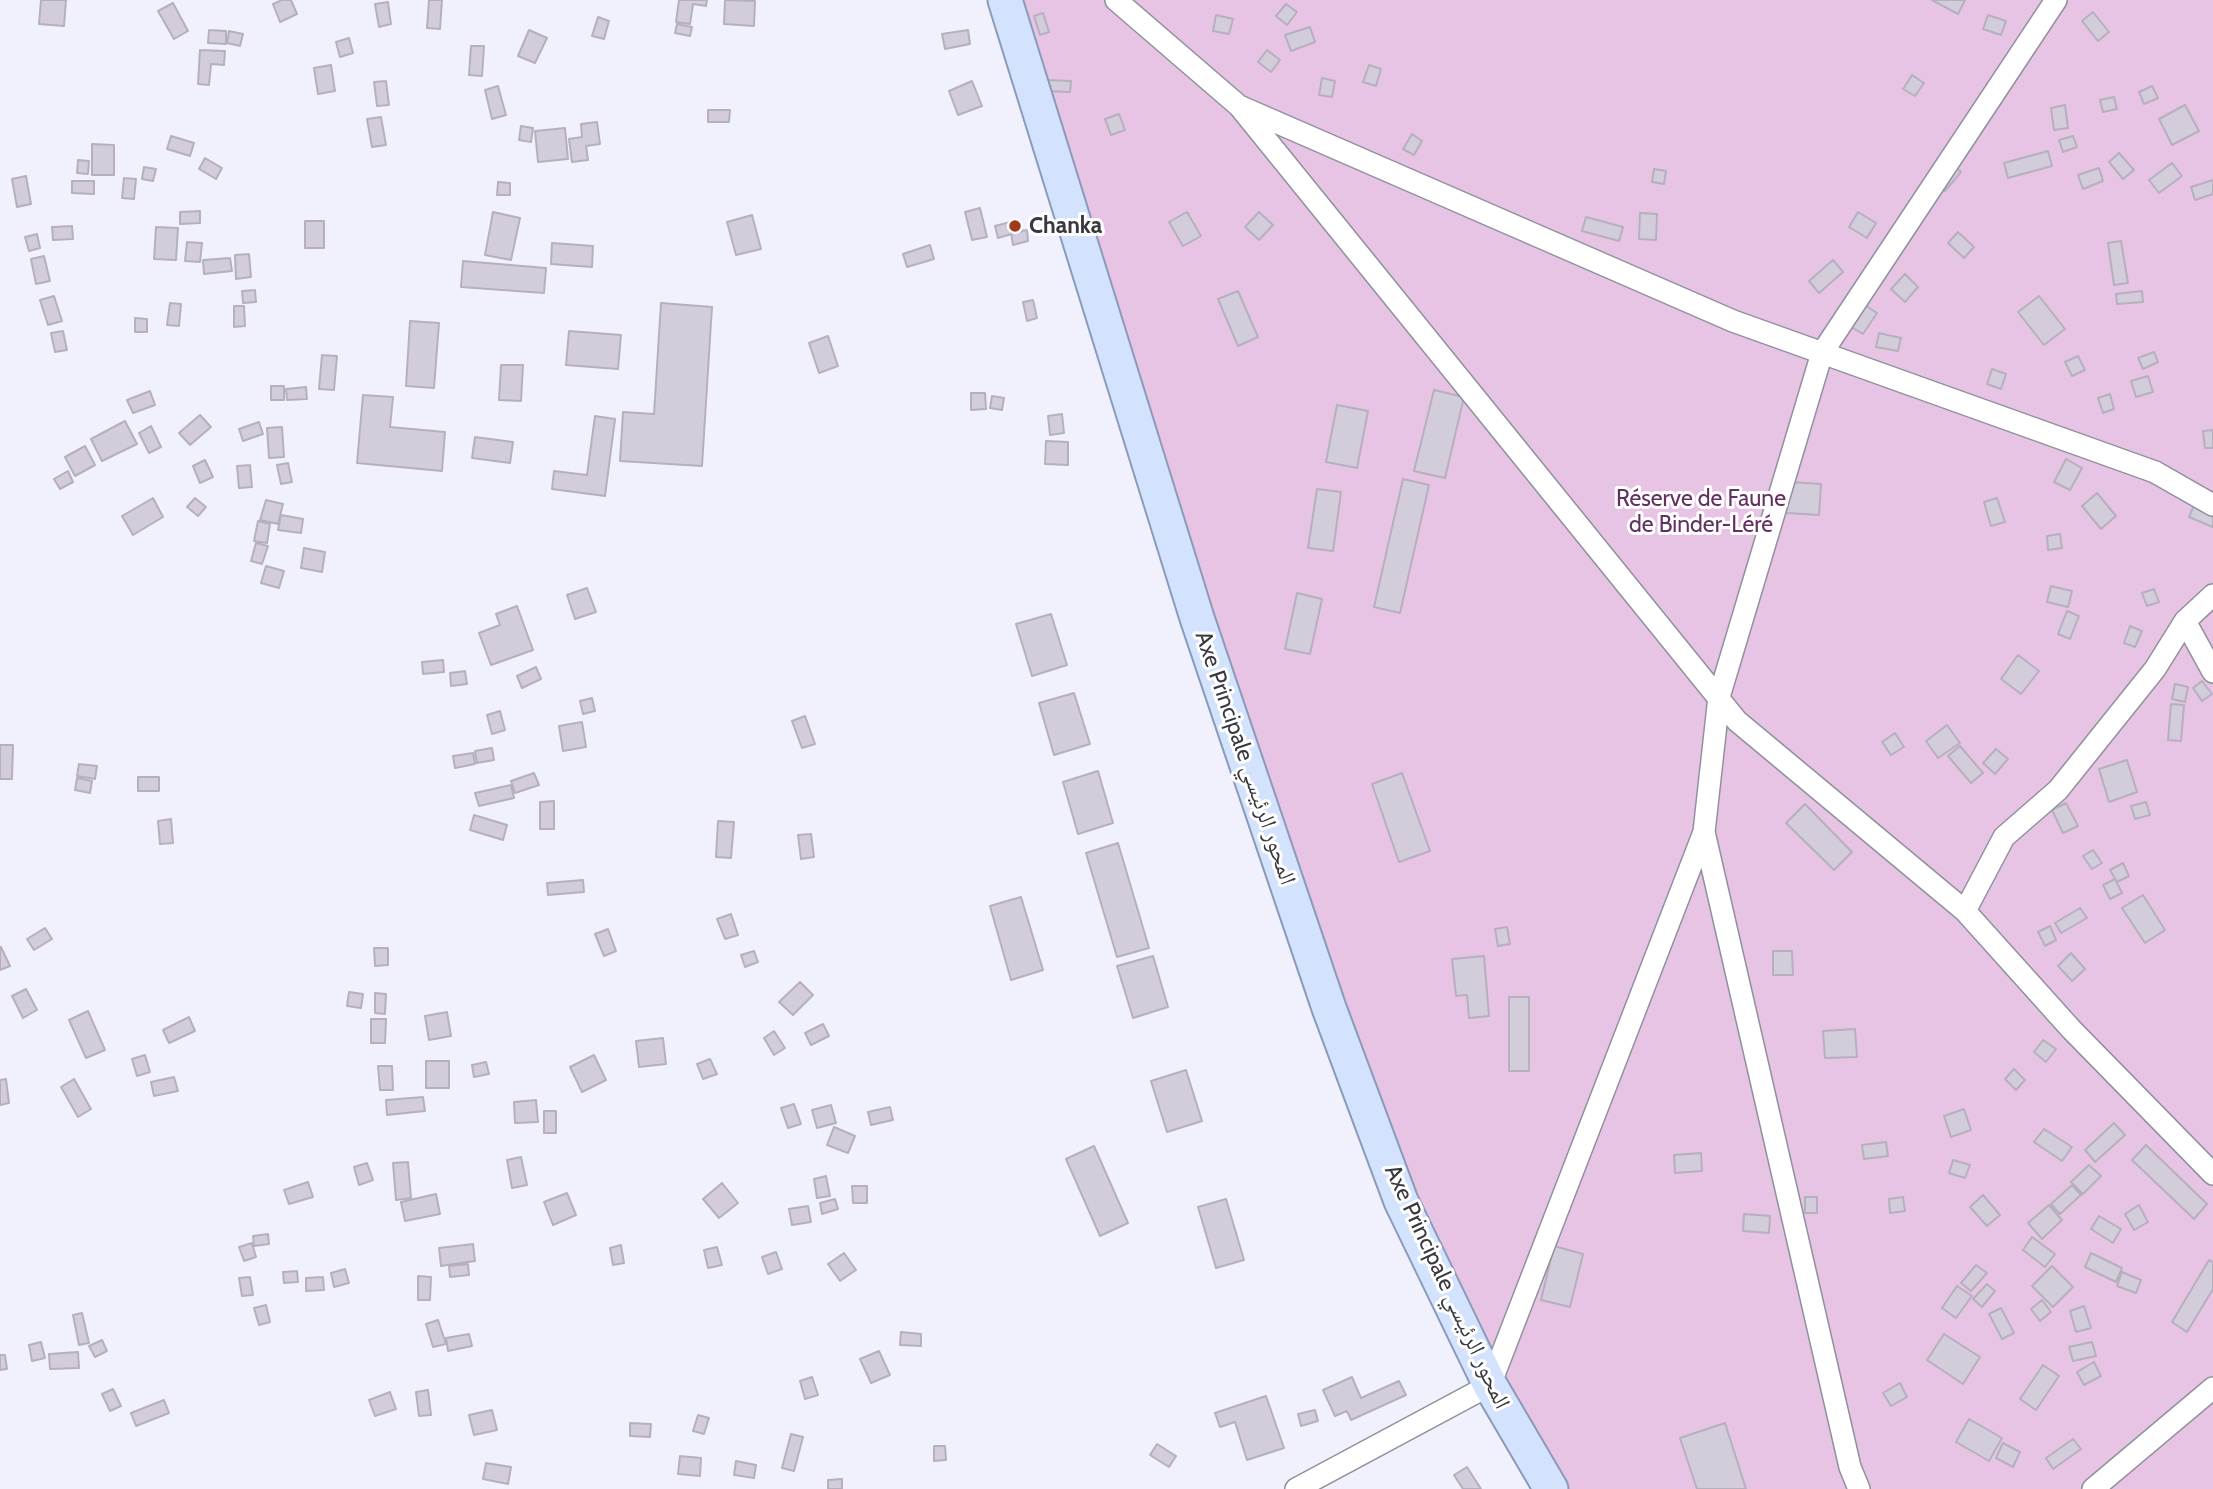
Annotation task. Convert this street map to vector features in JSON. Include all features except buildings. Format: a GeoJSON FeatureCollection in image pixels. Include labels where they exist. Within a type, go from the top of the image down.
{"type":"FeatureCollection","features":[{"type":"Feature","properties":{"kind":"main road","name":"Axe Principale المحور الرئيسي"},"geometry":{"type":"LineString","coordinates":[[1005,0],[1197,618],[1329,1008],[1401,1200],[1490,1385],[1551,1489]]}},
{"type":"Feature","properties":{"kind":"street"},"geometry":{"type":"LineString","coordinates":[[1116,0],[1239,106],[1737,720],[1965,911],[2071,1029],[2213,1174]]}},
{"type":"Feature","properties":{"kind":"street"},"geometry":{"type":"LineString","coordinates":[[1296,1489],[1490,1385],[1704,832],[1718,697],[1822,353],[2056,0]]}},
{"type":"Feature","properties":{"kind":"street"},"geometry":{"type":"LineString","coordinates":[[1239,106],[1733,321],[2155,472],[2213,505]]}},
{"type":"Feature","properties":{"kind":"street"},"geometry":{"type":"LineString","coordinates":[[1965,911],[2004,837],[2058,790],[2155,669],[2185,621],[2213,594]]}},
{"type":"Feature","properties":{"kind":"street"},"geometry":{"type":"LineString","coordinates":[[2185,621],[2213,672]]}},
{"type":"Feature","properties":{"kind":"street"},"geometry":{"type":"LineString","coordinates":[[1704,832],[1850,1466],[1859,1489]]}},
{"type":"Feature","properties":{"kind":"street"},"geometry":{"type":"LineString","coordinates":[[2093,1489],[2213,1388]]}},
{"type":"Feature","properties":{"kind":"green space","name":"Réserve de Faune de Binder-Léré"},"geometry":{"type":"Polygon","coordinates":[[[1005,0],[2213,0],[2213,1489],[1551,1489],[1401,1201],[1005,0]]]}},
{"type":"Feature","properties":{"kind":"place","name":"Chanka"},"geometry":{"type":"Point","coordinates":[1015,226]}}]}
